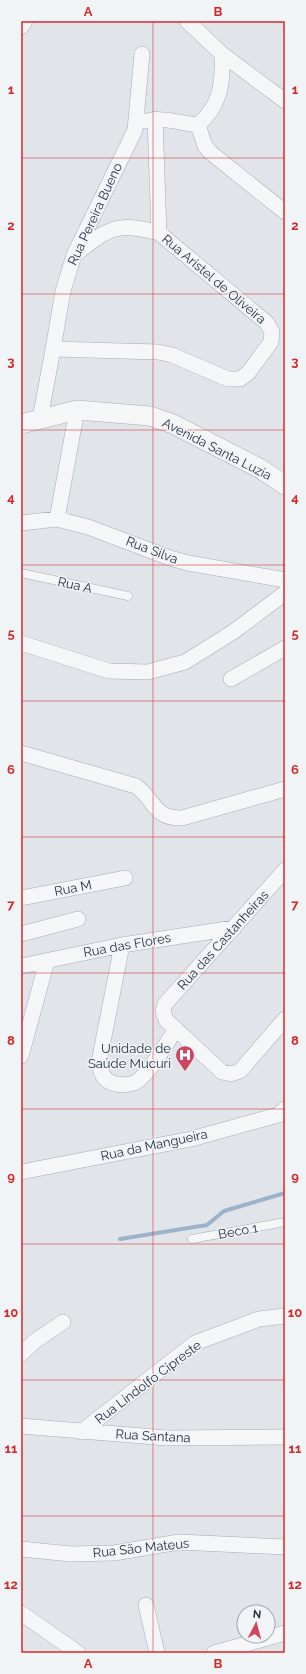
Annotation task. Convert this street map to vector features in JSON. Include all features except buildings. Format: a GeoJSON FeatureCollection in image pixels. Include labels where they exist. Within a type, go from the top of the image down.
{"type":"FeatureCollection","features":[{"type":"Feature","properties":{"kind":"street"},"geometry":{"type":"LineString","coordinates":[[21,27],[25,21]]}},
{"type":"Feature","properties":{"kind":"street"},"geometry":{"type":"LineString","coordinates":[[187,21],[222,54],[285,101]]}},
{"type":"Feature","properties":{"kind":"street","name":"Rua Pereira Bueno"},"geometry":{"type":"LineString","coordinates":[[40,419],[54,349],[62,291],[74,255],[135,130],[142,54]]}},
{"type":"Feature","properties":{"kind":"street"},"geometry":{"type":"LineString","coordinates":[[135,130],[143,122],[155,119],[198,125],[207,117],[216,101],[222,71],[222,54]]}},
{"type":"Feature","properties":{"kind":"street","name":"Rua Aristel de Oliveira"},"geometry":{"type":"LineString","coordinates":[[54,349],[158,352],[172,355],[228,379],[240,379],[248,373],[271,342],[272,332],[267,323],[159,233],[155,119]]}},
{"type":"Feature","properties":{"kind":"street"},"geometry":{"type":"LineString","coordinates":[[198,125],[205,146],[211,153],[285,212]]}},
{"type":"Feature","properties":{"kind":"street"},"geometry":{"type":"LineString","coordinates":[[74,255],[97,237],[121,226],[159,233]]}},
{"type":"Feature","properties":{"kind":"street"},"geometry":{"type":"LineString","coordinates":[[57,519],[77,410]]}},
{"type":"Feature","properties":{"kind":"street","name":"Avenida Santa Luzia"},"geometry":{"type":"LineString","coordinates":[[21,424],[77,410],[134,414],[162,419],[259,468],[285,485]]}},
{"type":"Feature","properties":{"kind":"street","name":"Rua Silva"},"geometry":{"type":"LineString","coordinates":[[21,523],[57,519],[88,527],[170,558],[188,563],[285,580]]}},
{"type":"Feature","properties":{"kind":"street"},"geometry":{"type":"LineString","coordinates":[[21,644],[109,671],[148,672],[185,662],[233,632],[285,593]]}},
{"type":"Feature","properties":{"kind":"street"},"geometry":{"type":"LineString","coordinates":[[231,679],[285,648]]}},
{"type":"Feature","properties":{"kind":"street"},"geometry":{"type":"LineString","coordinates":[[21,754],[136,786],[144,792],[159,813],[171,818],[182,818],[285,789]]}},
{"type":"Feature","properties":{"kind":"street","name":"Rua das Castanheiras"},"geometry":{"type":"LineString","coordinates":[[176,1029],[166,1020],[163,1011],[166,1004],[285,870]]}},
{"type":"Feature","properties":{"kind":"street","name":"Rua M"},"geometry":{"type":"LineString","coordinates":[[21,898],[125,878]]}},
{"type":"Feature","properties":{"kind":"street"},"geometry":{"type":"LineString","coordinates":[[21,934],[78,919]]}},
{"type":"Feature","properties":{"kind":"street","name":"Rua das Flores"},"geometry":{"type":"LineString","coordinates":[[21,966],[122,945],[234,928]]}},
{"type":"Feature","properties":{"kind":"street"},"geometry":{"type":"LineString","coordinates":[[122,945],[99,1062],[100,1072],[111,1083],[123,1085],[135,1082],[144,1076],[176,1029],[222,1072],[231,1074],[240,1071],[285,1019]]}},
{"type":"Feature","properties":{"kind":"street"},"geometry":{"type":"LineString","coordinates":[[21,1056],[47,961]]}},
{"type":"Feature","properties":{"kind":"street","name":"Rua da Mangueira"},"geometry":{"type":"LineString","coordinates":[[21,1172],[191,1139],[278,1115],[285,1109]]}},
{"type":"Feature","properties":{"kind":"street","name":"Rua Lindolfo Cipreste"},"geometry":{"type":"LineString","coordinates":[[81,1432],[195,1343],[258,1319],[285,1316]]}},
{"type":"Feature","properties":{"kind":"street"},"geometry":{"type":"LineString","coordinates":[[21,1354],[35,1341],[63,1322]]}},
{"type":"Feature","properties":{"kind":"street","name":"Rua Santana"},"geometry":{"type":"LineString","coordinates":[[21,1426],[167,1438],[285,1437]]}},
{"type":"Feature","properties":{"kind":"street","name":"Rua São Mateus"},"geometry":{"type":"LineString","coordinates":[[21,1549],[71,1554],[114,1553],[179,1542],[285,1546]]}},
{"type":"Feature","properties":{"kind":"street"},"geometry":{"type":"LineString","coordinates":[[146,1605],[157,1653]]}},
{"type":"Feature","properties":{"kind":"street"},"geometry":{"type":"LineString","coordinates":[[21,1613],[78,1653]]}},
{"type":"Feature","properties":{"kind":"street"},"geometry":{"type":"LineString","coordinates":[[214,1653],[285,1634]]}},
{"type":"Feature","properties":{"kind":"lane","name":"Rua A"},"geometry":{"type":"LineString","coordinates":[[21,573],[128,596]]}},
{"type":"Feature","properties":{"kind":"lane","name":"Beco 1"},"geometry":{"type":"LineString","coordinates":[[192,1239],[285,1222]]}},
{"type":"Feature","properties":{"kind":"waterway"},"geometry":{"type":"LineString","coordinates":[[120,1239],[207,1225],[224,1211],[285,1193]]}},
{"type":"Feature","properties":{"kind":"place","name":"Unidade de Saúde Mucuri"},"geometry":{"type":"Point","coordinates":[185,1072]}}]}
